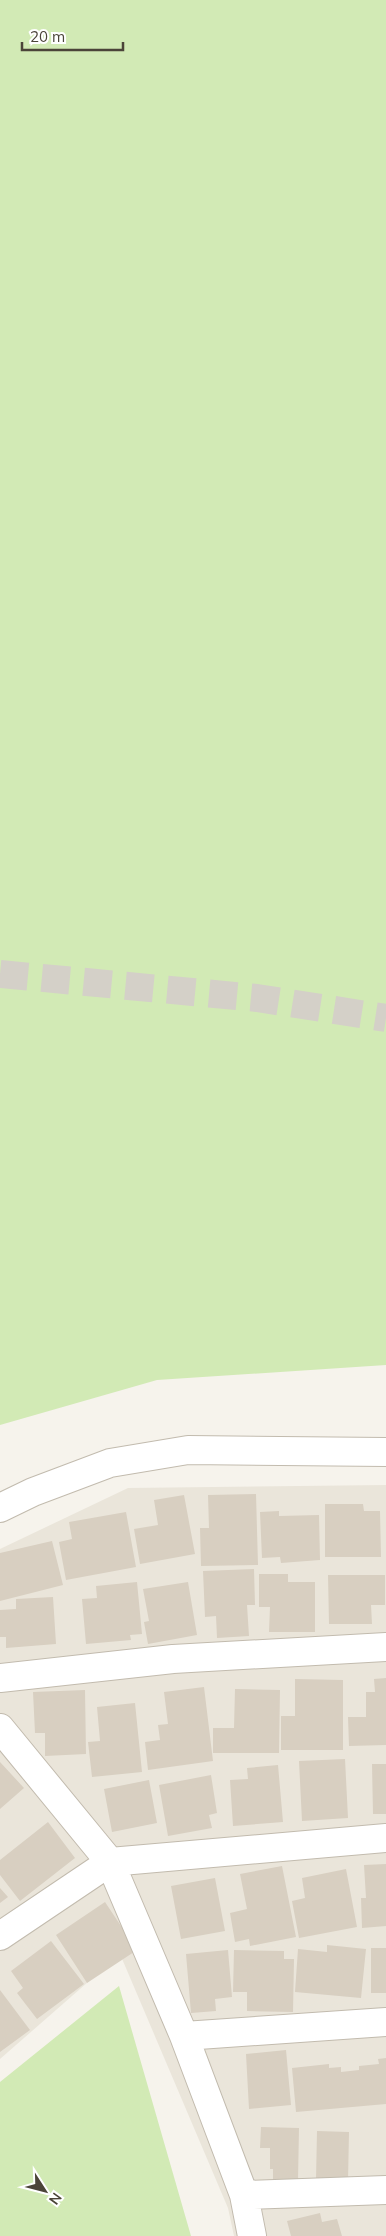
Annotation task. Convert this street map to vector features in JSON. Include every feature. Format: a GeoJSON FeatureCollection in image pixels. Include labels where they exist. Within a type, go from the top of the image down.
{"type":"FeatureCollection","features":[{"type":"Feature","properties":{"kind":"street"},"geometry":{"type":"LineString","coordinates":[[0,1508],[33,1492],[110,1463],[188,1450],[386,1452]]}},
{"type":"Feature","properties":{"kind":"street"},"geometry":{"type":"LineString","coordinates":[[0,1678],[174,1659],[386,1647]]}},
{"type":"Feature","properties":{"kind":"street"},"geometry":{"type":"LineString","coordinates":[[0,1728],[110,1862],[184,2036],[244,2195],[252,2236]]}},
{"type":"Feature","properties":{"kind":"street"},"geometry":{"type":"LineString","coordinates":[[0,1936],[110,1862],[386,1838]]}},
{"type":"Feature","properties":{"kind":"street"},"geometry":{"type":"LineString","coordinates":[[184,2036],[386,2022]]}},
{"type":"Feature","properties":{"kind":"street"},"geometry":{"type":"LineString","coordinates":[[244,2195],[386,2190]]}},
{"type":"Feature","properties":{"kind":"shaded area"},"geometry":{"type":"Polygon","coordinates":[[[386,1485],[386,2236],[234,2236],[228,2208],[120,1954],[0,2059],[0,1549],[128,1488],[386,1485]]]}},
{"type":"Feature","properties":{"kind":"green space"},"geometry":{"type":"Polygon","coordinates":[[[0,0],[386,0],[386,1365],[157,1380],[0,1425],[0,0]]]}},
{"type":"Feature","properties":{"kind":"green space"},"geometry":{"type":"Polygon","coordinates":[[[119,1986],[191,2236],[0,2236],[0,2082],[119,1986]]]}},
{"type":"Feature","properties":{"kind":"building"},"geometry":{"type":"Polygon","coordinates":[[[256,1494],[258,1565],[201,1566],[200,1528],[209,1528],[208,1495],[256,1494]]]}},
{"type":"Feature","properties":{"kind":"building"},"geometry":{"type":"Polygon","coordinates":[[[184,1495],[195,1554],[140,1564],[134,1529],[158,1525],[154,1500],[184,1495]]]}},
{"type":"Feature","properties":{"kind":"building"},"geometry":{"type":"Polygon","coordinates":[[[325,1504],[363,1504],[364,1511],[380,1511],[381,1557],[325,1557],[325,1504]]]}},
{"type":"Feature","properties":{"kind":"building"},"geometry":{"type":"Polygon","coordinates":[[[279,1511],[279,1516],[319,1515],[320,1560],[281,1563],[280,1557],[262,1558],[260,1512],[279,1511]]]}},
{"type":"Feature","properties":{"kind":"building"},"geometry":{"type":"Polygon","coordinates":[[[126,1512],[136,1567],[66,1580],[59,1542],[72,1539],[69,1522],[126,1512]]]}},
{"type":"Feature","properties":{"kind":"building"},"geometry":{"type":"Polygon","coordinates":[[[52,1541],[63,1585],[0,1601],[0,1553],[52,1541]]]}},
{"type":"Feature","properties":{"kind":"building"},"geometry":{"type":"Polygon","coordinates":[[[254,1569],[255,1605],[247,1605],[249,1636],[217,1638],[216,1616],[205,1617],[203,1571],[254,1569]]]}},
{"type":"Feature","properties":{"kind":"building"},"geometry":{"type":"Polygon","coordinates":[[[259,1574],[288,1574],[288,1582],[315,1582],[315,1632],[269,1632],[270,1607],[259,1607],[259,1574]]]}},
{"type":"Feature","properties":{"kind":"building"},"geometry":{"type":"Polygon","coordinates":[[[328,1575],[385,1575],[385,1605],[371,1605],[372,1624],[329,1624],[328,1575]]]}},
{"type":"Feature","properties":{"kind":"building"},"geometry":{"type":"Polygon","coordinates":[[[137,1582],[142,1634],[130,1635],[131,1640],[86,1644],[82,1599],[97,1598],[96,1586],[137,1582]]]}},
{"type":"Feature","properties":{"kind":"building"},"geometry":{"type":"Polygon","coordinates":[[[188,1582],[197,1635],[148,1644],[144,1622],[149,1621],[143,1589],[188,1582]]]}},
{"type":"Feature","properties":{"kind":"building"},"geometry":{"type":"Polygon","coordinates":[[[53,1597],[56,1644],[6,1648],[6,1637],[0,1637],[0,1610],[16,1609],[16,1599],[53,1597]]]}},
{"type":"Feature","properties":{"kind":"building"},"geometry":{"type":"Polygon","coordinates":[[[386,1678],[386,1745],[349,1746],[348,1717],[366,1717],[366,1692],[375,1692],[374,1679],[386,1678]]]}},
{"type":"Feature","properties":{"kind":"building"},"geometry":{"type":"Polygon","coordinates":[[[295,1679],[343,1680],[343,1750],[281,1750],[281,1716],[295,1716],[295,1679]]]}},
{"type":"Feature","properties":{"kind":"building"},"geometry":{"type":"Polygon","coordinates":[[[204,1687],[213,1761],[148,1770],[145,1742],[160,1740],[158,1725],[168,1724],[164,1692],[204,1687]]]}},
{"type":"Feature","properties":{"kind":"building"},"geometry":{"type":"Polygon","coordinates":[[[235,1689],[280,1690],[279,1753],[213,1753],[213,1728],[234,1728],[235,1689]]]}},
{"type":"Feature","properties":{"kind":"building"},"geometry":{"type":"Polygon","coordinates":[[[85,1690],[86,1754],[45,1756],[45,1733],[35,1733],[33,1692],[85,1690]]]}},
{"type":"Feature","properties":{"kind":"building"},"geometry":{"type":"Polygon","coordinates":[[[135,1703],[142,1772],[92,1777],[88,1742],[100,1741],[97,1707],[135,1703]]]}},
{"type":"Feature","properties":{"kind":"building"},"geometry":{"type":"Polygon","coordinates":[[[345,1759],[348,1818],[302,1821],[299,1761],[345,1759]]]}},
{"type":"Feature","properties":{"kind":"building"},"geometry":{"type":"Polygon","coordinates":[[[0,1762],[24,1788],[0,1809],[0,1762]]]}},
{"type":"Feature","properties":{"kind":"building"},"geometry":{"type":"Polygon","coordinates":[[[372,1764],[386,1764],[386,1814],[373,1814],[372,1764]]]}},
{"type":"Feature","properties":{"kind":"building"},"geometry":{"type":"Polygon","coordinates":[[[278,1765],[283,1822],[233,1826],[230,1780],[248,1779],[247,1768],[278,1765]]]}},
{"type":"Feature","properties":{"kind":"building"},"geometry":{"type":"Polygon","coordinates":[[[211,1775],[217,1813],[209,1815],[212,1828],[168,1836],[159,1785],[211,1775]]]}},
{"type":"Feature","properties":{"kind":"building"},"geometry":{"type":"Polygon","coordinates":[[[149,1780],[157,1823],[112,1832],[104,1789],[149,1780]]]}},
{"type":"Feature","properties":{"kind":"building"},"geometry":{"type":"Polygon","coordinates":[[[48,1822],[75,1858],[20,1901],[0,1875],[0,1860],[48,1822]]]}},
{"type":"Feature","properties":{"kind":"building"},"geometry":{"type":"Polygon","coordinates":[[[386,1864],[386,1926],[362,1928],[361,1898],[366,1898],[364,1865],[386,1864]]]}},
{"type":"Feature","properties":{"kind":"building"},"geometry":{"type":"Polygon","coordinates":[[[282,1866],[296,1937],[250,1946],[249,1939],[235,1942],[230,1913],[247,1909],[240,1874],[282,1866]]]}},
{"type":"Feature","properties":{"kind":"building"},"geometry":{"type":"Polygon","coordinates":[[[346,1869],[357,1927],[299,1938],[292,1901],[305,1898],[302,1878],[346,1869]]]}},
{"type":"Feature","properties":{"kind":"building"},"geometry":{"type":"Polygon","coordinates":[[[215,1878],[225,1931],[181,1939],[171,1886],[215,1878]]]}},
{"type":"Feature","properties":{"kind":"building"},"geometry":{"type":"Polygon","coordinates":[[[0,1888],[8,1897],[0,1903],[0,1888]]]}},
{"type":"Feature","properties":{"kind":"building"},"geometry":{"type":"Polygon","coordinates":[[[105,1902],[137,1950],[87,1983],[56,1935],[105,1902]]]}},
{"type":"Feature","properties":{"kind":"building"},"geometry":{"type":"Polygon","coordinates":[[[51,1941],[84,1984],[37,2019],[17,1993],[23,1988],[11,1971],[51,1941]]]}},
{"type":"Feature","properties":{"kind":"building"},"geometry":{"type":"Polygon","coordinates":[[[327,1945],[366,1949],[361,1998],[295,1992],[298,1949],[327,1952],[327,1945]]]}},
{"type":"Feature","properties":{"kind":"building"},"geometry":{"type":"Polygon","coordinates":[[[371,1948],[386,1948],[386,1993],[371,1993],[371,1948]]]}},
{"type":"Feature","properties":{"kind":"building"},"geometry":{"type":"Polygon","coordinates":[[[228,1950],[232,1997],[215,1999],[216,2011],[191,2013],[186,1954],[228,1950]]]}},
{"type":"Feature","properties":{"kind":"building"},"geometry":{"type":"Polygon","coordinates":[[[234,1950],[284,1951],[284,1959],[294,1959],[293,2012],[247,2011],[247,1992],[233,1992],[234,1950]]]}},
{"type":"Feature","properties":{"kind":"building"},"geometry":{"type":"Polygon","coordinates":[[[0,1990],[30,2030],[0,2052],[0,1990]]]}},
{"type":"Feature","properties":{"kind":"building"},"geometry":{"type":"Polygon","coordinates":[[[286,2050],[291,2105],[249,2109],[246,2054],[286,2050]]]}},
{"type":"Feature","properties":{"kind":"building"},"geometry":{"type":"Polygon","coordinates":[[[386,2058],[386,2104],[296,2112],[292,2068],[329,2064],[329,2068],[341,2067],[341,2072],[359,2070],[359,2066],[379,2064],[378,2059],[386,2058]]]}},
{"type":"Feature","properties":{"kind":"building"},"geometry":{"type":"Polygon","coordinates":[[[261,2127],[299,2128],[298,2180],[273,2180],[273,2169],[270,2169],[270,2148],[260,2148],[261,2127]]]}},
{"type":"Feature","properties":{"kind":"building"},"geometry":{"type":"Polygon","coordinates":[[[317,2131],[349,2132],[348,2181],[316,2180],[317,2131]]]}},
{"type":"Feature","properties":{"kind":"building"},"geometry":{"type":"Polygon","coordinates":[[[320,2213],[322,2222],[337,2219],[342,2236],[291,2236],[287,2221],[320,2213]]]}},
{"type":"Feature","properties":{"kind":"tunnel"},"geometry":{"type":"LineString","coordinates":[[0,974],[257,998],[386,1018]]}}]}
